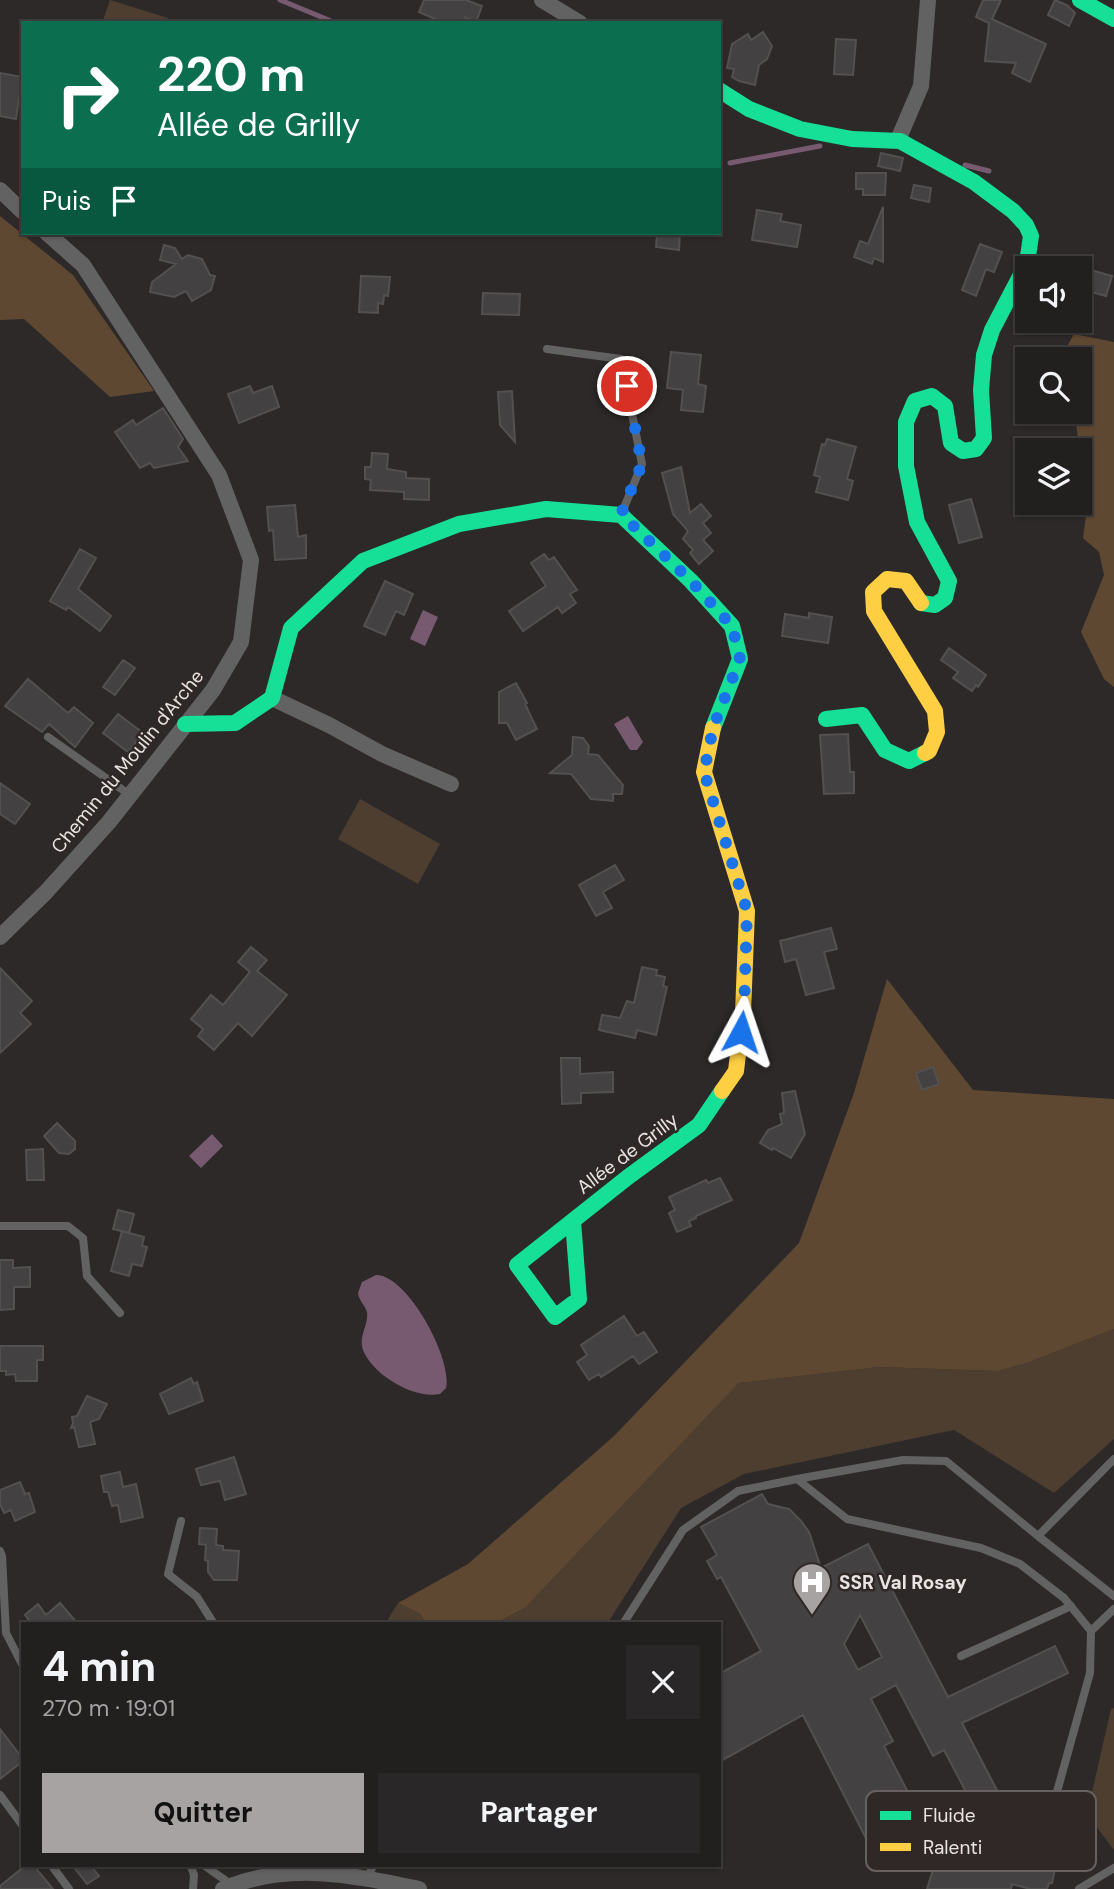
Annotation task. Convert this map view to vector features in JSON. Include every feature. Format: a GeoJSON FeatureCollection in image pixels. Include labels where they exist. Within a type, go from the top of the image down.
{"type":"FeatureCollection","features":[{"type":"Feature","properties":{"kind":"street"},"geometry":{"type":"LineString","coordinates":[[542,0],[577,21]]}},
{"type":"Feature","properties":{"kind":"street"},"geometry":{"type":"LineString","coordinates":[[898,140],[921,86],[928,0]]}},
{"type":"Feature","properties":{"kind":"street"},"geometry":{"type":"LineString","coordinates":[[1080,0],[1114,19]]}},
{"type":"Feature","properties":{"kind":"street"},"geometry":{"type":"LineString","coordinates":[[721,91],[761,116],[812,132],[852,139],[898,140],[989,192],[1018,214],[1031,233],[1030,254],[987,343],[979,379],[984,438],[976,449],[963,451],[951,443],[945,406],[932,396],[915,401],[906,422],[906,466],[916,522],[949,581],[945,597],[935,605],[920,603],[906,581],[887,579],[873,592],[874,611],[935,710],[937,732],[929,751],[909,761],[885,750],[862,715],[826,719]]}},
{"type":"Feature","properties":{"kind":"street"},"geometry":{"type":"LineString","coordinates":[[0,190],[21,210]]}},
{"type":"Feature","properties":{"kind":"street","name":"Chemin du Moulin d'Arche"},"geometry":{"type":"LineString","coordinates":[[0,937],[81,854],[213,690],[241,642],[251,560],[219,475],[83,265],[49,235]]}},
{"type":"Feature","properties":{"kind":"street"},"geometry":{"type":"LineString","coordinates":[[186,724],[235,723],[272,698],[291,628],[363,561],[459,523],[546,509],[621,514]]}},
{"type":"Feature","properties":{"kind":"street","name":"Allée de Grilly"},"geometry":{"type":"LineString","coordinates":[[573,1221],[579,1299],[555,1317],[517,1265],[628,1177],[699,1125],[736,1071],[744,1013],[747,911],[704,772],[713,728],[740,659],[732,626],[691,581],[621,514]]}},
{"type":"Feature","properties":{"kind":"street"},"geometry":{"type":"LineString","coordinates":[[272,698],[330,724],[382,754],[451,784]]}},
{"type":"Feature","properties":{"kind":"street"},"geometry":{"type":"LineString","coordinates":[[227,1887],[298,1868],[323,1872],[370,1872],[419,1889]]}},
{"type":"Feature","properties":{"kind":"lane"},"geometry":{"type":"LineString","coordinates":[[547,349],[621,359],[642,464],[621,514]]}},
{"type":"Feature","properties":{"kind":"lane"},"geometry":{"type":"LineString","coordinates":[[48,737],[130,795]]}},
{"type":"Feature","properties":{"kind":"lane"},"geometry":{"type":"LineString","coordinates":[[0,1226],[68,1226],[83,1238],[87,1276],[120,1313]]}},
{"type":"Feature","properties":{"kind":"lane"},"geometry":{"type":"LineString","coordinates":[[624,1622],[682,1530],[738,1491],[903,1460],[946,1461],[1114,1596]]}},
{"type":"Feature","properties":{"kind":"lane"},"geometry":{"type":"LineString","coordinates":[[1038,1536],[1114,1460]]}},
{"type":"Feature","properties":{"kind":"lane"},"geometry":{"type":"LineString","coordinates":[[797,1479],[847,1519],[981,1548],[1020,1564],[1064,1598],[1091,1631],[1090,1674],[1056,1791]]}},
{"type":"Feature","properties":{"kind":"lane"},"geometry":{"type":"LineString","coordinates":[[181,1521],[168,1574],[197,1597],[213,1622]]}},
{"type":"Feature","properties":{"kind":"lane"},"geometry":{"type":"LineString","coordinates":[[0,1551],[6,1633],[21,1662]]}},
{"type":"Feature","properties":{"kind":"lane"},"geometry":{"type":"LineString","coordinates":[[961,1656],[1070,1606]]}},
{"type":"Feature","properties":{"kind":"lane"},"geometry":{"type":"LineString","coordinates":[[1091,1631],[1114,1609]]}},
{"type":"Feature","properties":{"kind":"lane"},"geometry":{"type":"LineString","coordinates":[[0,1795],[21,1823]]}},
{"type":"Feature","properties":{"kind":"lane"},"geometry":{"type":"LineString","coordinates":[[53,1867],[69,1889]]}},
{"type":"Feature","properties":{"kind":"lane"},"geometry":{"type":"LineString","coordinates":[[191,1867],[193,1889]]}},
{"type":"Feature","properties":{"kind":"lane"},"geometry":{"type":"LineString","coordinates":[[206,1867],[227,1887]]}},
{"type":"Feature","properties":{"kind":"lane"},"geometry":{"type":"LineString","coordinates":[[1079,1889],[1114,1868]]}},
{"type":"Feature","properties":{"kind":"shaded area"},"geometry":{"type":"Polygon","coordinates":[[[110,0],[168,18],[167,21],[103,21],[110,0]]]}},
{"type":"Feature","properties":{"kind":"shaded area"},"geometry":{"type":"Polygon","coordinates":[[[0,216],[73,275],[154,391],[110,397],[24,319],[0,320],[0,216]]]}},
{"type":"Feature","properties":{"kind":"shaded area"},"geometry":{"type":"Polygon","coordinates":[[[1074,334],[1114,342],[1114,687],[1104,679],[1081,632],[1104,575],[1099,552],[1083,538],[1086,515],[1092,515],[1092,438],[1078,438],[1076,424],[1092,424],[1092,347],[1067,347],[1074,334]]]}},
{"type":"Feature","properties":{"kind":"shaded area"},"geometry":{"type":"Polygon","coordinates":[[[423,610],[438,617],[425,646],[410,639],[423,610]]]}},
{"type":"Feature","properties":{"kind":"shaded area"},"geometry":{"type":"Polygon","coordinates":[[[628,716],[643,742],[637,750],[630,750],[614,724],[628,716]]]}},
{"type":"Feature","properties":{"kind":"shaded area"},"geometry":{"type":"Polygon","coordinates":[[[360,799],[440,844],[418,884],[338,839],[360,799]]]}},
{"type":"Feature","properties":{"kind":"shaded area"},"geometry":{"type":"Polygon","coordinates":[[[887,979],[973,1090],[1114,1099],[1114,1329],[1027,1363],[998,1371],[879,1367],[739,1383],[525,1608],[498,1622],[426,1622],[419,1613],[398,1603],[468,1564],[614,1436],[799,1243],[854,1093],[887,979]]]}},
{"type":"Feature","properties":{"kind":"shaded area"},"geometry":{"type":"Polygon","coordinates":[[[212,1134],[223,1146],[201,1168],[189,1156],[212,1134]]]}},
{"type":"Feature","properties":{"kind":"shaded area"},"geometry":{"type":"Polygon","coordinates":[[[376,1275],[388,1279],[401,1289],[426,1321],[443,1359],[446,1388],[440,1394],[418,1393],[395,1383],[375,1368],[363,1350],[367,1312],[358,1293],[362,1282],[376,1275]]]}},
{"type":"Feature","properties":{"kind":"shaded area"},"geometry":{"type":"Polygon","coordinates":[[[1114,1329],[1114,1439],[1054,1493],[954,1430],[744,1474],[681,1508],[608,1622],[498,1622],[525,1608],[739,1383],[879,1367],[998,1371],[1027,1363],[1114,1329]]]}},
{"type":"Feature","properties":{"kind":"shaded area"},"geometry":{"type":"Polygon","coordinates":[[[398,1603],[419,1613],[426,1622],[386,1622],[398,1603]]]}},
{"type":"Feature","properties":{"kind":"shaded area"},"geometry":{"type":"Polygon","coordinates":[[[1114,1708],[1114,1850],[1096,1826],[1096,1791],[1092,1791],[1111,1709],[1114,1708]]]}},
{"type":"Feature","properties":{"kind":"building"},"geometry":{"type":"Polygon","coordinates":[[[424,0],[466,0],[482,6],[476,21],[465,17],[464,21],[439,21],[419,12],[424,0]]]}},
{"type":"Feature","properties":{"kind":"building"},"geometry":{"type":"Polygon","coordinates":[[[983,0],[1001,0],[992,19],[1046,44],[1030,82],[1012,73],[1016,63],[985,61],[989,23],[976,17],[983,0]]]}},
{"type":"Feature","properties":{"kind":"building"},"geometry":{"type":"Polygon","coordinates":[[[1055,0],[1067,5],[1075,13],[1069,26],[1048,15],[1055,0]]]}},
{"type":"Feature","properties":{"kind":"building"},"geometry":{"type":"Polygon","coordinates":[[[763,32],[772,46],[767,59],[759,65],[755,85],[732,77],[734,69],[727,68],[732,44],[748,34],[751,40],[763,32]]]}},
{"type":"Feature","properties":{"kind":"building"},"geometry":{"type":"Polygon","coordinates":[[[836,39],[856,40],[853,75],[834,74],[836,39]]]}},
{"type":"Feature","properties":{"kind":"building"},"geometry":{"type":"Polygon","coordinates":[[[0,73],[21,77],[21,97],[16,119],[0,116],[0,73]]]}},
{"type":"Feature","properties":{"kind":"building"},"geometry":{"type":"Polygon","coordinates":[[[881,153],[903,158],[900,171],[878,166],[881,153]]]}},
{"type":"Feature","properties":{"kind":"building"},"geometry":{"type":"Polygon","coordinates":[[[856,173],[886,173],[885,195],[863,195],[863,189],[856,189],[856,173]]]}},
{"type":"Feature","properties":{"kind":"building"},"geometry":{"type":"Polygon","coordinates":[[[914,185],[931,188],[929,202],[911,198],[914,185]]]}},
{"type":"Feature","properties":{"kind":"building"},"geometry":{"type":"Polygon","coordinates":[[[883,207],[883,262],[874,258],[872,264],[854,257],[860,241],[868,244],[883,207]]]}},
{"type":"Feature","properties":{"kind":"building"},"geometry":{"type":"Polygon","coordinates":[[[757,210],[782,214],[780,221],[801,225],[797,247],[752,240],[757,210]]]}},
{"type":"Feature","properties":{"kind":"building"},"geometry":{"type":"Polygon","coordinates":[[[657,235],[680,235],[679,250],[656,247],[657,235]]]}},
{"type":"Feature","properties":{"kind":"building"},"geometry":{"type":"Polygon","coordinates":[[[980,244],[1002,252],[994,272],[986,269],[976,296],[962,290],[980,244]]]}},
{"type":"Feature","properties":{"kind":"building"},"geometry":{"type":"Polygon","coordinates":[[[164,245],[175,248],[182,259],[188,255],[202,259],[210,275],[215,276],[211,290],[192,301],[186,291],[174,297],[150,292],[152,282],[176,264],[160,260],[164,245]]]}},
{"type":"Feature","properties":{"kind":"building"},"geometry":{"type":"Polygon","coordinates":[[[1092,270],[1112,276],[1106,296],[1092,292],[1092,270]]]}},
{"type":"Feature","properties":{"kind":"building"},"geometry":{"type":"Polygon","coordinates":[[[361,276],[390,277],[388,296],[384,295],[383,304],[378,303],[378,313],[359,312],[361,276]]]}},
{"type":"Feature","properties":{"kind":"building"},"geometry":{"type":"Polygon","coordinates":[[[483,293],[520,294],[519,315],[482,314],[483,293]]]}},
{"type":"Feature","properties":{"kind":"building"},"geometry":{"type":"Polygon","coordinates":[[[671,352],[701,355],[698,384],[706,386],[703,412],[681,410],[683,390],[667,388],[671,352]]]}},
{"type":"Feature","properties":{"kind":"building"},"geometry":{"type":"Polygon","coordinates":[[[250,386],[253,393],[272,386],[279,407],[239,423],[228,394],[250,386]]]}},
{"type":"Feature","properties":{"kind":"building"},"geometry":{"type":"Polygon","coordinates":[[[512,391],[515,442],[500,425],[498,392],[512,391]]]}},
{"type":"Feature","properties":{"kind":"building"},"geometry":{"type":"Polygon","coordinates":[[[163,408],[183,439],[178,447],[188,461],[154,468],[150,463],[140,468],[115,432],[133,420],[136,425],[163,408]]]}},
{"type":"Feature","properties":{"kind":"building"},"geometry":{"type":"Polygon","coordinates":[[[827,439],[856,447],[847,479],[853,481],[848,500],[816,492],[820,477],[814,475],[822,444],[825,445],[827,439]]]}},
{"type":"Feature","properties":{"kind":"building"},"geometry":{"type":"Polygon","coordinates":[[[372,453],[388,454],[387,469],[406,472],[406,478],[429,479],[429,500],[404,499],[404,492],[370,490],[371,480],[365,479],[365,467],[371,467],[372,453]]]}},
{"type":"Feature","properties":{"kind":"building"},"geometry":{"type":"Polygon","coordinates":[[[681,467],[690,513],[701,504],[711,516],[703,523],[711,533],[703,540],[713,551],[699,564],[690,553],[693,550],[683,539],[688,531],[673,514],[662,473],[681,467]]]}},
{"type":"Feature","properties":{"kind":"building"},"geometry":{"type":"Polygon","coordinates":[[[971,499],[982,537],[959,543],[949,505],[971,499]]]}},
{"type":"Feature","properties":{"kind":"building"},"geometry":{"type":"Polygon","coordinates":[[[295,505],[298,537],[306,535],[306,558],[275,560],[273,530],[269,531],[267,507],[295,505]]]}},
{"type":"Feature","properties":{"kind":"building"},"geometry":{"type":"Polygon","coordinates":[[[80,549],[96,558],[78,589],[111,616],[100,631],[68,607],[66,610],[50,601],[80,549]]]}},
{"type":"Feature","properties":{"kind":"building"},"geometry":{"type":"Polygon","coordinates":[[[544,554],[549,560],[554,557],[577,590],[570,594],[576,603],[562,613],[558,607],[523,631],[509,611],[546,586],[531,563],[544,554]]]}},
{"type":"Feature","properties":{"kind":"building"},"geometry":{"type":"Polygon","coordinates":[[[385,581],[413,594],[404,615],[396,611],[385,635],[364,626],[385,581]]]}},
{"type":"Feature","properties":{"kind":"building"},"geometry":{"type":"Polygon","coordinates":[[[809,613],[832,617],[828,643],[782,636],[785,614],[809,618],[809,613]]]}},
{"type":"Feature","properties":{"kind":"building"},"geometry":{"type":"Polygon","coordinates":[[[949,648],[986,675],[972,691],[953,678],[958,672],[941,660],[949,648]]]}},
{"type":"Feature","properties":{"kind":"building"},"geometry":{"type":"Polygon","coordinates":[[[123,660],[135,668],[115,695],[103,687],[123,660]]]}},
{"type":"Feature","properties":{"kind":"building"},"geometry":{"type":"Polygon","coordinates":[[[28,679],[68,713],[74,707],[93,723],[75,747],[49,724],[42,732],[5,706],[28,679]]]}},
{"type":"Feature","properties":{"kind":"building"},"geometry":{"type":"Polygon","coordinates":[[[516,683],[537,729],[516,740],[507,723],[499,723],[499,692],[516,683]]]}},
{"type":"Feature","properties":{"kind":"building"},"geometry":{"type":"Polygon","coordinates":[[[118,714],[143,733],[128,752],[103,733],[118,714]]]}},
{"type":"Feature","properties":{"kind":"building"},"geometry":{"type":"Polygon","coordinates":[[[848,734],[850,772],[854,772],[854,793],[824,794],[820,735],[848,734]]]}},
{"type":"Feature","properties":{"kind":"building"},"geometry":{"type":"Polygon","coordinates":[[[573,737],[583,738],[589,746],[588,754],[598,755],[623,785],[622,794],[613,794],[613,801],[591,799],[571,774],[550,773],[572,755],[573,737]]]}},
{"type":"Feature","properties":{"kind":"building"},"geometry":{"type":"Polygon","coordinates":[[[0,783],[30,804],[15,824],[0,814],[0,783]]]}},
{"type":"Feature","properties":{"kind":"building"},"geometry":{"type":"Polygon","coordinates":[[[615,865],[624,880],[603,892],[612,908],[596,916],[579,885],[615,865]]]}},
{"type":"Feature","properties":{"kind":"building"},"geometry":{"type":"Polygon","coordinates":[[[831,928],[837,949],[824,952],[834,988],[806,995],[796,959],[785,962],[780,941],[831,928]]]}},
{"type":"Feature","properties":{"kind":"building"},"geometry":{"type":"Polygon","coordinates":[[[251,947],[267,960],[257,971],[287,995],[252,1036],[238,1023],[214,1050],[198,1036],[203,1029],[191,1019],[211,995],[223,1005],[250,972],[238,962],[251,947]]]}},
{"type":"Feature","properties":{"kind":"building"},"geometry":{"type":"Polygon","coordinates":[[[642,967],[657,970],[656,975],[665,977],[663,986],[667,987],[656,1035],[637,1030],[635,1038],[599,1030],[602,1015],[620,1018],[627,1001],[634,1003],[642,967]]]}},
{"type":"Feature","properties":{"kind":"building"},"geometry":{"type":"Polygon","coordinates":[[[0,968],[32,1001],[20,1013],[31,1024],[0,1053],[0,968]]]}},
{"type":"Feature","properties":{"kind":"building"},"geometry":{"type":"Polygon","coordinates":[[[561,1058],[580,1058],[580,1074],[613,1072],[613,1092],[581,1093],[581,1103],[562,1104],[561,1058]]]}},
{"type":"Feature","properties":{"kind":"building"},"geometry":{"type":"Polygon","coordinates":[[[933,1067],[939,1084],[922,1090],[916,1073],[933,1067]]]}},
{"type":"Feature","properties":{"kind":"building"},"geometry":{"type":"Polygon","coordinates":[[[795,1091],[805,1134],[791,1158],[760,1143],[768,1130],[782,1124],[782,1093],[795,1091]]]}},
{"type":"Feature","properties":{"kind":"building"},"geometry":{"type":"Polygon","coordinates":[[[57,1123],[75,1141],[75,1149],[69,1154],[59,1153],[44,1136],[57,1123]]]}},
{"type":"Feature","properties":{"kind":"building"},"geometry":{"type":"Polygon","coordinates":[[[43,1149],[44,1180],[27,1180],[26,1150],[43,1149]]]}},
{"type":"Feature","properties":{"kind":"building"},"geometry":{"type":"Polygon","coordinates":[[[720,1178],[732,1200],[696,1216],[689,1221],[691,1226],[677,1232],[669,1213],[675,1210],[669,1197],[706,1180],[708,1183],[720,1178]]]}},
{"type":"Feature","properties":{"kind":"building"},"geometry":{"type":"Polygon","coordinates":[[[118,1210],[134,1214],[129,1233],[113,1229],[118,1210]]]}},
{"type":"Feature","properties":{"kind":"building"},"geometry":{"type":"Polygon","coordinates":[[[122,1231],[144,1237],[142,1246],[147,1247],[142,1266],[132,1264],[129,1276],[111,1271],[122,1231]]]}},
{"type":"Feature","properties":{"kind":"building"},"geometry":{"type":"Polygon","coordinates":[[[0,1260],[13,1260],[13,1268],[30,1267],[30,1287],[14,1287],[14,1309],[0,1310],[0,1260]]]}},
{"type":"Feature","properties":{"kind":"building"},"geometry":{"type":"Polygon","coordinates":[[[624,1316],[637,1336],[644,1332],[657,1352],[639,1364],[633,1356],[601,1377],[599,1374],[589,1380],[577,1362],[587,1355],[581,1345],[624,1316]]]}},
{"type":"Feature","properties":{"kind":"building"},"geometry":{"type":"Polygon","coordinates":[[[0,1346],[43,1346],[43,1360],[37,1360],[37,1381],[16,1381],[15,1374],[6,1375],[6,1371],[0,1371],[0,1346]]]}},
{"type":"Feature","properties":{"kind":"building"},"geometry":{"type":"Polygon","coordinates":[[[191,1378],[194,1384],[197,1382],[203,1401],[169,1414],[160,1394],[191,1378]]]}},
{"type":"Feature","properties":{"kind":"building"},"geometry":{"type":"Polygon","coordinates":[[[87,1396],[107,1404],[99,1419],[90,1422],[95,1444],[79,1447],[74,1427],[71,1428],[72,1417],[77,1416],[87,1396]]]}},
{"type":"Feature","properties":{"kind":"building"},"geometry":{"type":"Polygon","coordinates":[[[234,1457],[246,1494],[225,1500],[220,1481],[201,1485],[196,1469],[234,1457]]]}},
{"type":"Feature","properties":{"kind":"building"},"geometry":{"type":"Polygon","coordinates":[[[120,1472],[123,1487],[136,1484],[143,1517],[121,1522],[118,1505],[112,1506],[108,1492],[104,1492],[101,1476],[120,1472]]]}},
{"type":"Feature","properties":{"kind":"building"},"geometry":{"type":"Polygon","coordinates":[[[20,1482],[25,1494],[29,1493],[35,1512],[15,1521],[11,1510],[4,1513],[0,1504],[0,1490],[20,1482]]]}},
{"type":"Feature","properties":{"kind":"building"},"geometry":{"type":"Polygon","coordinates":[[[762,1494],[768,1504],[789,1509],[801,1521],[809,1532],[821,1568],[868,1544],[948,1697],[1055,1646],[1068,1673],[962,1723],[997,1791],[966,1791],[944,1750],[933,1756],[896,1685],[871,1699],[893,1741],[884,1746],[907,1791],[866,1791],[866,1838],[803,1715],[721,1761],[721,1673],[761,1651],[721,1577],[717,1579],[707,1561],[717,1555],[701,1527],[762,1494]],[[860,1615],[844,1644],[858,1670],[882,1657],[860,1615]]]}},
{"type":"Feature","properties":{"kind":"building"},"geometry":{"type":"Polygon","coordinates":[[[200,1528],[217,1529],[216,1545],[223,1546],[223,1550],[239,1551],[237,1580],[214,1580],[208,1572],[208,1561],[205,1560],[206,1545],[199,1544],[200,1528]]]}},
{"type":"Feature","properties":{"kind":"building"},"geometry":{"type":"Polygon","coordinates":[[[60,1603],[76,1622],[30,1622],[25,1615],[38,1604],[46,1615],[60,1603]]]}},
{"type":"Feature","properties":{"kind":"building"},"geometry":{"type":"Polygon","coordinates":[[[0,1729],[21,1756],[21,1763],[0,1779],[0,1729]]]}},
{"type":"Feature","properties":{"kind":"building"},"geometry":{"type":"Polygon","coordinates":[[[24,1867],[35,1867],[53,1889],[0,1889],[0,1886],[24,1867]]]}},
{"type":"Feature","properties":{"kind":"building"},"geometry":{"type":"Polygon","coordinates":[[[74,1867],[92,1867],[99,1876],[87,1884],[74,1867]]]}},
{"type":"Feature","properties":{"kind":"building"},"geometry":{"type":"Polygon","coordinates":[[[933,1871],[1055,1871],[1052,1883],[1049,1883],[1047,1889],[1030,1889],[1012,1884],[1011,1889],[927,1889],[933,1871]]]}},
{"type":"Feature","properties":{"kind":"waterway"},"geometry":{"type":"LineString","coordinates":[[280,0],[331,21]]}},
{"type":"Feature","properties":{"kind":"waterway"},"geometry":{"type":"LineString","coordinates":[[730,163],[820,146]]}},
{"type":"Feature","properties":{"kind":"waterway"},"geometry":{"type":"LineString","coordinates":[[965,165],[989,171]]}},
{"type":"Feature","properties":{"kind":"traffic: fast"},"geometry":{"type":"LineString","coordinates":[[1080,0],[1114,19]]}},
{"type":"Feature","properties":{"kind":"traffic: fast"},"geometry":{"type":"LineString","coordinates":[[721,91],[749,109],[800,129],[852,139],[900,141],[974,182],[1013,211],[1026,225],[1031,236],[1027,263],[992,330],[984,355],[981,390],[984,438],[976,449],[963,451],[951,443],[945,406],[932,396],[915,401],[906,422],[906,466],[917,522],[949,581],[945,598],[935,605],[921,603]]}},
{"type":"Feature","properties":{"kind":"traffic: fast"},"geometry":{"type":"LineString","coordinates":[[185,724],[235,723],[272,698],[291,628],[363,561],[459,524],[546,509],[621,515],[691,581],[732,626],[740,659],[713,728]]}},
{"type":"Feature","properties":{"kind":"traffic: fast"},"geometry":{"type":"LineString","coordinates":[[826,719],[862,715],[885,750],[909,761],[925,753]]}},
{"type":"Feature","properties":{"kind":"traffic: fast"},"geometry":{"type":"LineString","coordinates":[[573,1221],[579,1299],[555,1317],[517,1265],[628,1177],[699,1125],[722,1091]]}},
{"type":"Feature","properties":{"kind":"traffic: slow"},"geometry":{"type":"LineString","coordinates":[[921,603],[906,581],[887,579],[873,592],[874,611],[935,711],[937,732],[929,751],[925,753]]}},
{"type":"Feature","properties":{"kind":"traffic: slow"},"geometry":{"type":"LineString","coordinates":[[713,728],[704,772],[747,911],[743,1013],[736,1071],[722,1091]]}},
{"type":"Feature","properties":{"kind":"place","name":"SSR Val Rosay"},"geometry":{"type":"Point","coordinates":[812,1616]}},
{"type":"Feature","properties":{"kind":"route"},"geometry":{"type":"LineString","coordinates":[[627,386],[642,464],[621,514],[691,581],[732,626],[740,659],[713,728],[704,772],[747,911],[741,1032]]}}]}
